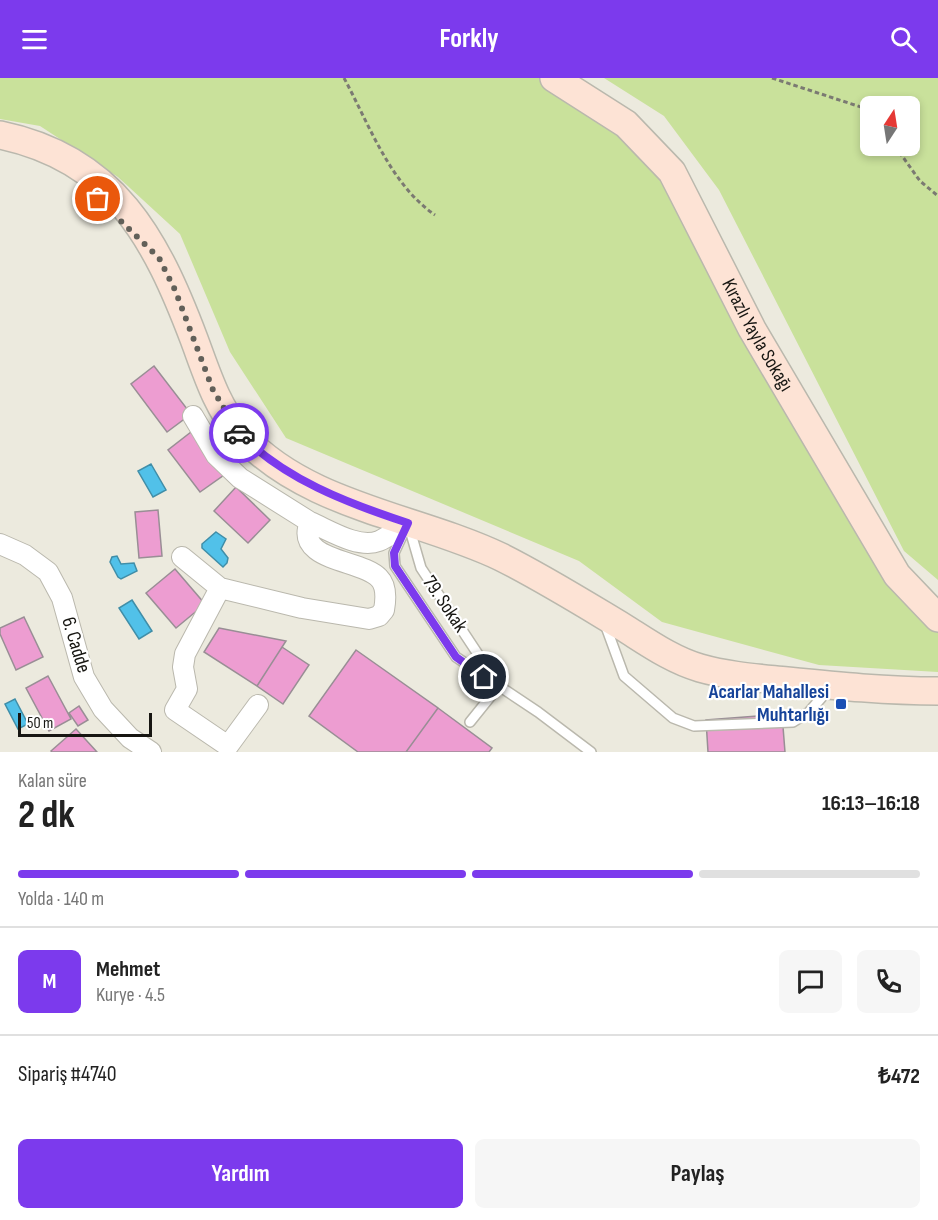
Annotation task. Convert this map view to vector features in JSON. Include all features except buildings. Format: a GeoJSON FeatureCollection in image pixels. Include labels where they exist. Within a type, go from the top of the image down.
{"type":"FeatureCollection","features":[{"type":"Feature","properties":{"kind":"street","name":"Kırazlı Yayla Sokağı"},"geometry":{"type":"LineString","coordinates":[[554,78],[626,124],[672,172],[752,329],[897,575],[938,618]]}},
{"type":"Feature","properties":{"kind":"street"},"geometry":{"type":"LineString","coordinates":[[0,135],[18,138],[62,156],[96,178],[122,201],[140,224],[175,290],[213,390],[238,431],[261,454],[298,478],[371,510],[408,523]]}},
{"type":"Feature","properties":{"kind":"street"},"geometry":{"type":"LineString","coordinates":[[0,151],[42,162],[70,178],[112,210],[159,258]]}},
{"type":"Feature","properties":{"kind":"street"},"geometry":{"type":"LineString","coordinates":[[193,416],[216,455],[240,478],[310,522],[355,541],[368,543],[379,541],[408,523],[438,519],[487,535],[550,569],[582,593],[601,614],[666,653],[697,667],[726,674],[831,686],[938,692]]}},
{"type":"Feature","properties":{"kind":"street"},"geometry":{"type":"LineString","coordinates":[[182,557],[220,588],[353,618],[369,619],[379,616],[384,610],[386,600],[384,585],[379,576],[335,560],[317,549],[307,537],[310,522]]}},
{"type":"Feature","properties":{"kind":"street","name":"6. Cadde"},"geometry":{"type":"LineString","coordinates":[[0,544],[25,555],[48,572],[62,598],[84,677],[103,709],[130,738],[151,752]]}},
{"type":"Feature","properties":{"kind":"street"},"geometry":{"type":"LineString","coordinates":[[220,588],[185,654],[183,667],[187,689],[175,710],[228,746],[258,705]]}},
{"type":"Feature","properties":{"kind":"street"},"geometry":{"type":"LineString","coordinates":[[902,691],[938,705]]}},
{"type":"Feature","properties":{"kind":"lane","name":"79. Sokak"},"geometry":{"type":"LineString","coordinates":[[408,523],[421,568],[499,686]]}},
{"type":"Feature","properties":{"kind":"lane","name":"79. Sokak"},"geometry":{"type":"LineString","coordinates":[[408,523],[394,553],[395,566],[456,657],[499,686]]}},
{"type":"Feature","properties":{"kind":"lane"},"geometry":{"type":"LineString","coordinates":[[601,614],[624,676],[673,718],[694,726],[793,722],[809,712],[831,686]]}},
{"type":"Feature","properties":{"kind":"lane"},"geometry":{"type":"LineString","coordinates":[[448,647],[466,635]]}},
{"type":"Feature","properties":{"kind":"lane"},"geometry":{"type":"LineString","coordinates":[[470,722],[499,686],[591,752]]}},
{"type":"Feature","properties":{"kind":"path"},"geometry":{"type":"LineString","coordinates":[[344,78],[394,172],[422,206],[435,214]]}},
{"type":"Feature","properties":{"kind":"path"},"geometry":{"type":"LineString","coordinates":[[772,78],[860,107]]}},
{"type":"Feature","properties":{"kind":"path"},"geometry":{"type":"LineString","coordinates":[[902,156],[920,181],[938,196]]}},
{"type":"Feature","properties":{"kind":"green space"},"geometry":{"type":"Polygon","coordinates":[[[0,78],[556,78],[680,171],[883,560],[938,619],[938,672],[819,665],[662,622],[579,561],[286,438],[230,352],[180,234],[118,177],[40,126],[0,119],[0,78]]]}},
{"type":"Feature","properties":{"kind":"green space"},"geometry":{"type":"Polygon","coordinates":[[[604,78],[938,78],[938,580],[904,551],[719,190],[664,116],[604,78]]]}},
{"type":"Feature","properties":{"kind":"water"},"geometry":{"type":"Polygon","coordinates":[[[151,464],[166,490],[153,497],[138,471],[151,464]]]}},
{"type":"Feature","properties":{"kind":"water"},"geometry":{"type":"Polygon","coordinates":[[[216,532],[226,539],[221,549],[228,558],[223,567],[202,548],[202,544],[216,532]]]}},
{"type":"Feature","properties":{"kind":"water"},"geometry":{"type":"Polygon","coordinates":[[[117,556],[121,564],[134,563],[137,571],[121,579],[118,577],[110,562],[112,557],[117,556]]]}},
{"type":"Feature","properties":{"kind":"water"},"geometry":{"type":"Polygon","coordinates":[[[132,600],[152,631],[139,639],[119,608],[132,600]]]}},
{"type":"Feature","properties":{"kind":"water"},"geometry":{"type":"Polygon","coordinates":[[[15,699],[28,724],[18,729],[5,704],[15,699]]]}},
{"type":"Feature","properties":{"kind":"way so far"},"geometry":{"type":"LineString","coordinates":[[98,199],[112,210],[159,258],[175,290],[213,390],[239,433]]}},
{"type":"Feature","properties":{"kind":"place","name":"Acarlar Mahallesi Muhtarlığı"},"geometry":{"type":"Point","coordinates":[841,704]}},
{"type":"Feature","properties":{"kind":"route"},"geometry":{"type":"LineString","coordinates":[[239,433],[261,454],[298,478],[371,510],[408,523],[394,553],[395,566],[441,638],[456,657],[484,677]]}}]}
